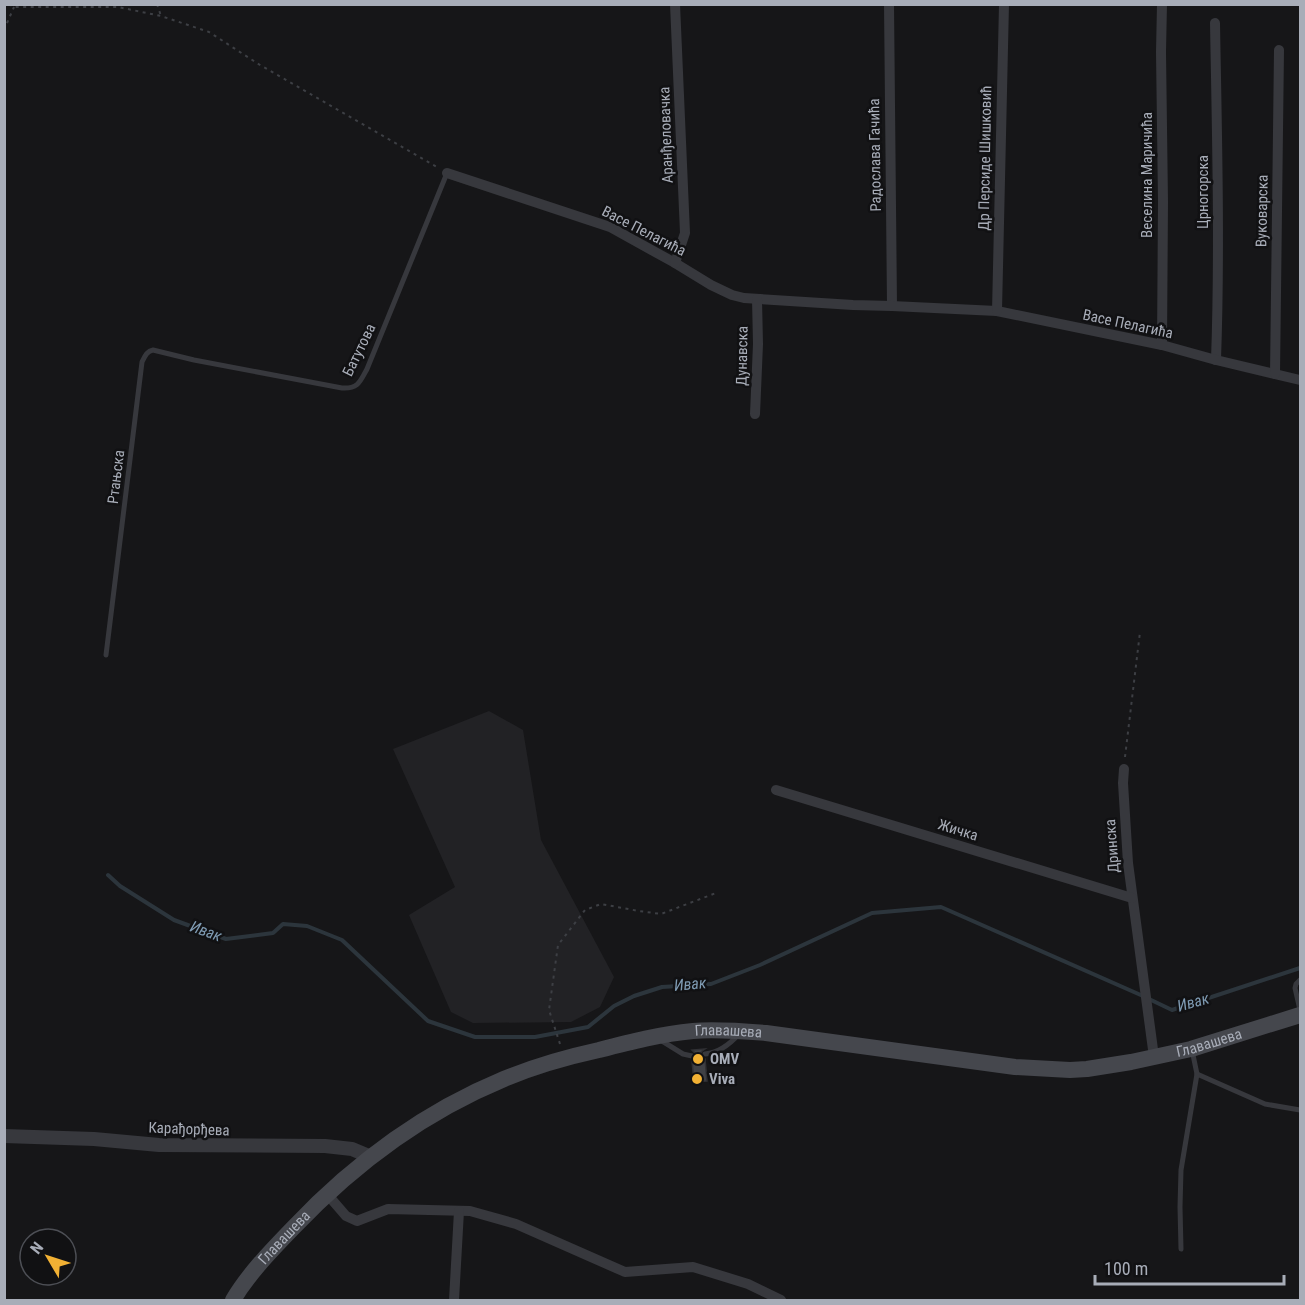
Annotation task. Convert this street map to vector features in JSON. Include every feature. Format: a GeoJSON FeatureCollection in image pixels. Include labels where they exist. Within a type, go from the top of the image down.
{"type":"FeatureCollection","features":[{"type":"Feature","properties":{"kind":"main road","name":"Главашева"},"geometry":{"type":"LineString","coordinates":[[230,1299],[294,1227],[327,1194],[371,1156],[446,1107],[504,1078],[564,1058],[691,1031],[742,1031],[1026,1068],[1070,1070],[1154,1057],[1300,1015]]}},
{"type":"Feature","properties":{"kind":"street","name":"Аранђеловачка"},"geometry":{"type":"LineString","coordinates":[[675,4],[685,233],[675,263]]}},
{"type":"Feature","properties":{"kind":"street","name":"Радослава Гачића"},"geometry":{"type":"LineString","coordinates":[[889,4],[892,306]]}},
{"type":"Feature","properties":{"kind":"street","name":"Др Персиде Шишковић"},"geometry":{"type":"LineString","coordinates":[[997,311],[1004,4]]}},
{"type":"Feature","properties":{"kind":"street","name":"Веселина Маричића"},"geometry":{"type":"LineString","coordinates":[[1162,4],[1162,345]]}},
{"type":"Feature","properties":{"kind":"street","name":"Црногорска"},"geometry":{"type":"LineString","coordinates":[[1215,23],[1218,212],[1216,360]]}},
{"type":"Feature","properties":{"kind":"street","name":"Вуковарска"},"geometry":{"type":"LineString","coordinates":[[1275,374],[1279,50]]}},
{"type":"Feature","properties":{"kind":"street","name":"Васе Пелагића"},"geometry":{"type":"LineString","coordinates":[[447,173],[610,227],[732,295],[853,305],[997,311],[1162,345],[1300,380]]}},
{"type":"Feature","properties":{"kind":"street","name":"Дунавска"},"geometry":{"type":"LineString","coordinates":[[755,414],[757,298]]}},
{"type":"Feature","properties":{"kind":"street","name":"Дринска"},"geometry":{"type":"LineString","coordinates":[[1124,769],[1128,863],[1154,1057]]}},
{"type":"Feature","properties":{"kind":"street","name":"Жичка"},"geometry":{"type":"LineString","coordinates":[[776,790],[1132,898]]}},
{"type":"Feature","properties":{"kind":"street","name":"Карађорђева"},"geometry":{"type":"LineString","coordinates":[[4,1136],[94,1139],[159,1146],[325,1146],[352,1149],[371,1156]]}},
{"type":"Feature","properties":{"kind":"street"},"geometry":{"type":"LineString","coordinates":[[327,1194],[346,1216],[357,1221],[388,1209],[470,1211],[516,1224],[625,1272],[693,1267],[748,1284],[781,1300]]}},
{"type":"Feature","properties":{"kind":"street"},"geometry":{"type":"LineString","coordinates":[[454,1300],[459,1211]]}},
{"type":"Feature","properties":{"kind":"lane","name":"Батутова"},"geometry":{"type":"LineString","coordinates":[[194,360],[342,388],[356,387],[367,369],[447,173]]}},
{"type":"Feature","properties":{"kind":"lane","name":"Ртањска"},"geometry":{"type":"LineString","coordinates":[[106,655],[142,362],[146,354],[153,350],[194,360]]}},
{"type":"Feature","properties":{"kind":"lane"},"geometry":{"type":"LineString","coordinates":[[1300,980],[1295,988],[1300,1010]]}},
{"type":"Feature","properties":{"kind":"lane"},"geometry":{"type":"LineString","coordinates":[[705,1054],[724,1047],[742,1031]]}},
{"type":"Feature","properties":{"kind":"lane"},"geometry":{"type":"LineString","coordinates":[[656,1037],[683,1054],[692,1056]]}},
{"type":"Feature","properties":{"kind":"lane"},"geometry":{"type":"LineString","coordinates":[[1181,1249],[1181,1170],[1197,1074],[1191,1048]]}},
{"type":"Feature","properties":{"kind":"lane"},"geometry":{"type":"LineString","coordinates":[[1197,1074],[1265,1104],[1300,1110]]}},
{"type":"Feature","properties":{"kind":"path"},"geometry":{"type":"LineString","coordinates":[[9,4],[14,8],[118,7],[161,16],[209,32],[260,65],[447,173]]}},
{"type":"Feature","properties":{"kind":"path"},"geometry":{"type":"LineString","coordinates":[[157,4],[161,16]]}},
{"type":"Feature","properties":{"kind":"path"},"geometry":{"type":"LineString","coordinates":[[4,30],[14,8]]}},
{"type":"Feature","properties":{"kind":"path"},"geometry":{"type":"LineString","coordinates":[[1124,769],[1140,632]]}},
{"type":"Feature","properties":{"kind":"path"},"geometry":{"type":"LineString","coordinates":[[557,1036],[549,1010],[558,945],[585,910],[601,904],[662,914],[716,893]]}},
{"type":"Feature","properties":{"kind":"shaded area"},"geometry":{"type":"Polygon","coordinates":[[[489,711],[523,730],[541,840],[614,977],[600,1007],[571,1022],[473,1023],[451,1012],[409,915],[455,887],[393,749],[489,711]]]}},
{"type":"Feature","properties":{"kind":"building"},"geometry":{"type":"Polygon","coordinates":[[[705,1049],[700,1054],[705,1059],[707,1081],[694,1082],[692,1061],[697,1055],[692,1050],[705,1049]]]}},
{"type":"Feature","properties":{"kind":"waterway","name":"Ивак"},"geometry":{"type":"LineString","coordinates":[[108,875],[120,886],[174,920],[226,939],[273,933],[283,924],[307,926],[342,940],[428,1021],[475,1037],[535,1037],[588,1027],[614,1006],[634,996],[662,987],[711,984],[760,965],[872,913],[941,907],[1143,996]]}},
{"type":"Feature","properties":{"kind":"waterway","name":"Ивак"},"geometry":{"type":"LineString","coordinates":[[1149,999],[1172,1010],[1300,968]]}},
{"type":"Feature","properties":{"kind":"place","name":"OMV"},"geometry":{"type":"Point","coordinates":[698,1059]}},
{"type":"Feature","properties":{"kind":"place","name":"Viva"},"geometry":{"type":"Point","coordinates":[697,1079]}}]}
